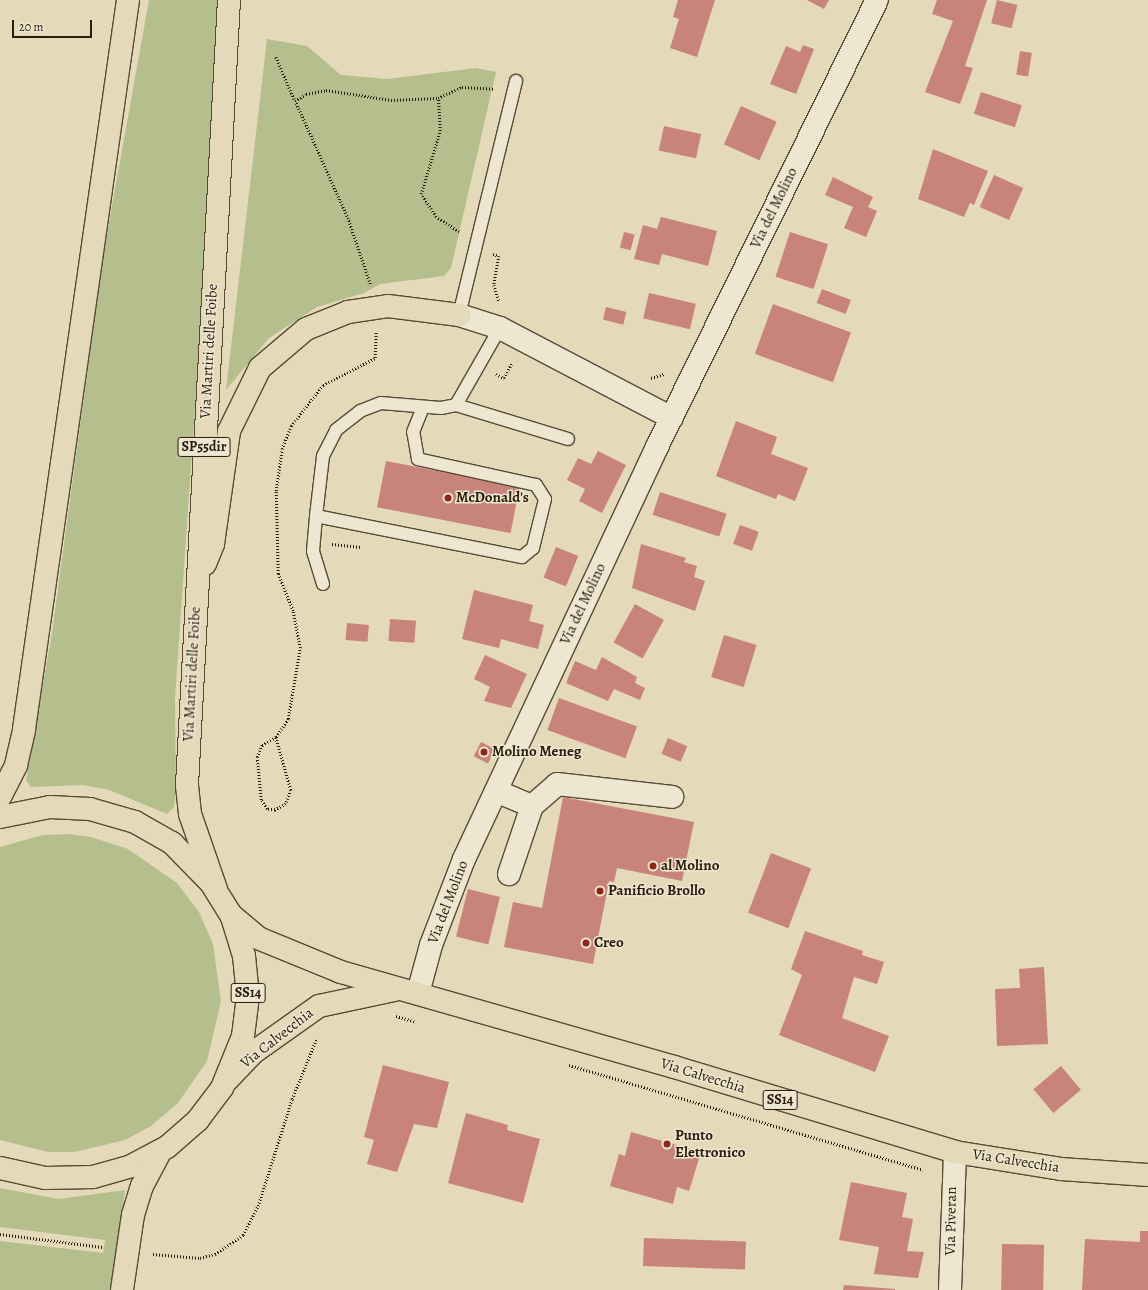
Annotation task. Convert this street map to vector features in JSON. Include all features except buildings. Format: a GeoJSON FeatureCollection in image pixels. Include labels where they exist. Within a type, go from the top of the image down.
{"type":"FeatureCollection","features":[{"type":"Feature","properties":{"kind":"main road"},"geometry":{"type":"LineString","coordinates":[[0,797],[16,765],[24,729],[128,0]]}},
{"type":"Feature","properties":{"kind":"main road","name":"Via Martiri delle Foibe"},"geometry":{"type":"LineString","coordinates":[[216,889],[190,814],[186,785],[229,0]]}},
{"type":"Feature","properties":{"kind":"main road"},"geometry":{"type":"LineString","coordinates":[[196,584],[213,544],[229,431],[260,368],[306,330],[348,312],[388,306],[460,315]]}},
{"type":"Feature","properties":{"kind":"main road","name":"SS14"},"geometry":{"type":"LineString","coordinates":[[0,817],[58,807],[114,814],[172,843],[216,889],[231,915],[244,956],[248,1004],[239,1051],[226,1081],[198,1120],[161,1151],[121,1170],[78,1179],[37,1178],[0,1168]]}},
{"type":"Feature","properties":{"kind":"main road","name":"Via Calvecchia"},"geometry":{"type":"LineString","coordinates":[[231,915],[258,938],[283,950],[341,972],[955,1152],[1061,1169],[1148,1175]]}},
{"type":"Feature","properties":{"kind":"main road","name":"Via Calvecchia"},"geometry":{"type":"LineString","coordinates":[[226,1081],[254,1052],[319,1006],[410,991]]}},
{"type":"Feature","properties":{"kind":"main road"},"geometry":{"type":"LineString","coordinates":[[122,1290],[133,1215],[142,1186],[161,1151]]}},
{"type":"Feature","properties":{"kind":"street","name":"Via del Molino"},"geometry":{"type":"LineString","coordinates":[[410,991],[496,791],[672,418],[877,0]]}},
{"type":"Feature","properties":{"kind":"street"},"geometry":{"type":"LineString","coordinates":[[460,315],[500,328],[672,418]]}},
{"type":"Feature","properties":{"kind":"street"},"geometry":{"type":"LineString","coordinates":[[509,874],[532,806],[557,784],[672,797]]}},
{"type":"Feature","properties":{"kind":"street"},"geometry":{"type":"LineString","coordinates":[[496,791],[532,806]]}},
{"type":"Feature","properties":{"kind":"street","name":"Via Piveran"},"geometry":{"type":"LineString","coordinates":[[950,1290],[955,1152]]}},
{"type":"Feature","properties":{"kind":"lane"},"geometry":{"type":"LineString","coordinates":[[460,315],[516,81]]}},
{"type":"Feature","properties":{"kind":"lane"},"geometry":{"type":"LineString","coordinates":[[456,406],[500,328]]}},
{"type":"Feature","properties":{"kind":"lane"},"geometry":{"type":"LineString","coordinates":[[323,584],[313,551],[323,456],[336,430],[360,411],[381,403],[423,407],[456,406],[568,439]]}},
{"type":"Feature","properties":{"kind":"lane"},"geometry":{"type":"LineString","coordinates":[[316,516],[522,557],[533,548],[545,499],[536,485],[418,459],[413,432],[423,407]]}},
{"type":"Feature","properties":{"kind":"path"},"geometry":{"type":"LineString","coordinates":[[276,57],[348,220],[371,289]]}},
{"type":"Feature","properties":{"kind":"path"},"geometry":{"type":"LineString","coordinates":[[295,101],[306,94],[326,90],[391,100],[438,98],[462,87],[495,89]]}},
{"type":"Feature","properties":{"kind":"path"},"geometry":{"type":"LineString","coordinates":[[438,98],[440,131],[421,194],[447,227],[466,236]]}},
{"type":"Feature","properties":{"kind":"path"},"geometry":{"type":"LineString","coordinates":[[276,737],[291,790],[286,804],[275,810],[267,809],[261,800],[257,775],[262,745],[276,737],[288,719],[300,648],[293,611],[278,574],[276,491],[282,449],[291,426],[323,385],[375,358],[376,328]]}},
{"type":"Feature","properties":{"kind":"path"},"geometry":{"type":"LineString","coordinates":[[643,377],[652,378],[670,370]]}},
{"type":"Feature","properties":{"kind":"path"},"geometry":{"type":"LineString","coordinates":[[153,1254],[200,1258],[215,1254],[243,1235],[258,1206],[292,1099],[318,1038]]}},
{"type":"Feature","properties":{"kind":"path"},"geometry":{"type":"LineString","coordinates":[[0,1234],[102,1247]]}},
{"type":"Feature","properties":{"kind":"green space"},"geometry":{"type":"Polygon","coordinates":[[[149,0],[218,0],[202,307],[175,698],[176,791],[174,807],[167,814],[109,790],[83,785],[31,787],[26,780],[52,633],[103,256],[149,0]]]}},
{"type":"Feature","properties":{"kind":"green space"},"geometry":{"type":"Polygon","coordinates":[[[267,39],[307,46],[341,75],[387,79],[476,68],[496,72],[451,268],[444,276],[380,284],[364,293],[317,307],[269,338],[226,390],[267,39]]]}},
{"type":"Feature","properties":{"kind":"green space"},"geometry":{"type":"Polygon","coordinates":[[[68,834],[91,837],[128,849],[177,883],[199,912],[213,944],[221,1001],[207,1061],[178,1103],[151,1126],[125,1140],[74,1152],[48,1152],[0,1140],[0,847],[43,835],[68,834]]]}},
{"type":"Feature","properties":{"kind":"green space"},"geometry":{"type":"Polygon","coordinates":[[[0,1188],[59,1199],[125,1190],[113,1290],[0,1290],[0,1241],[103,1253],[105,1240],[0,1227],[0,1188]]]}},
{"type":"Feature","properties":{"kind":"place","name":"McDonald's"},"geometry":{"type":"Point","coordinates":[448,498]}},
{"type":"Feature","properties":{"kind":"place","name":"Molino Meneg"},"geometry":{"type":"Point","coordinates":[484,752]}},
{"type":"Feature","properties":{"kind":"place","name":"al Molino"},"geometry":{"type":"Point","coordinates":[653,866]}},
{"type":"Feature","properties":{"kind":"place","name":"Panificio Brollo"},"geometry":{"type":"Point","coordinates":[600,891]}},
{"type":"Feature","properties":{"kind":"place","name":"Creo"},"geometry":{"type":"Point","coordinates":[586,943]}},
{"type":"Feature","properties":{"kind":"place","name":"Punto Elettronico"},"geometry":{"type":"Point","coordinates":[667,1144]}}]}
